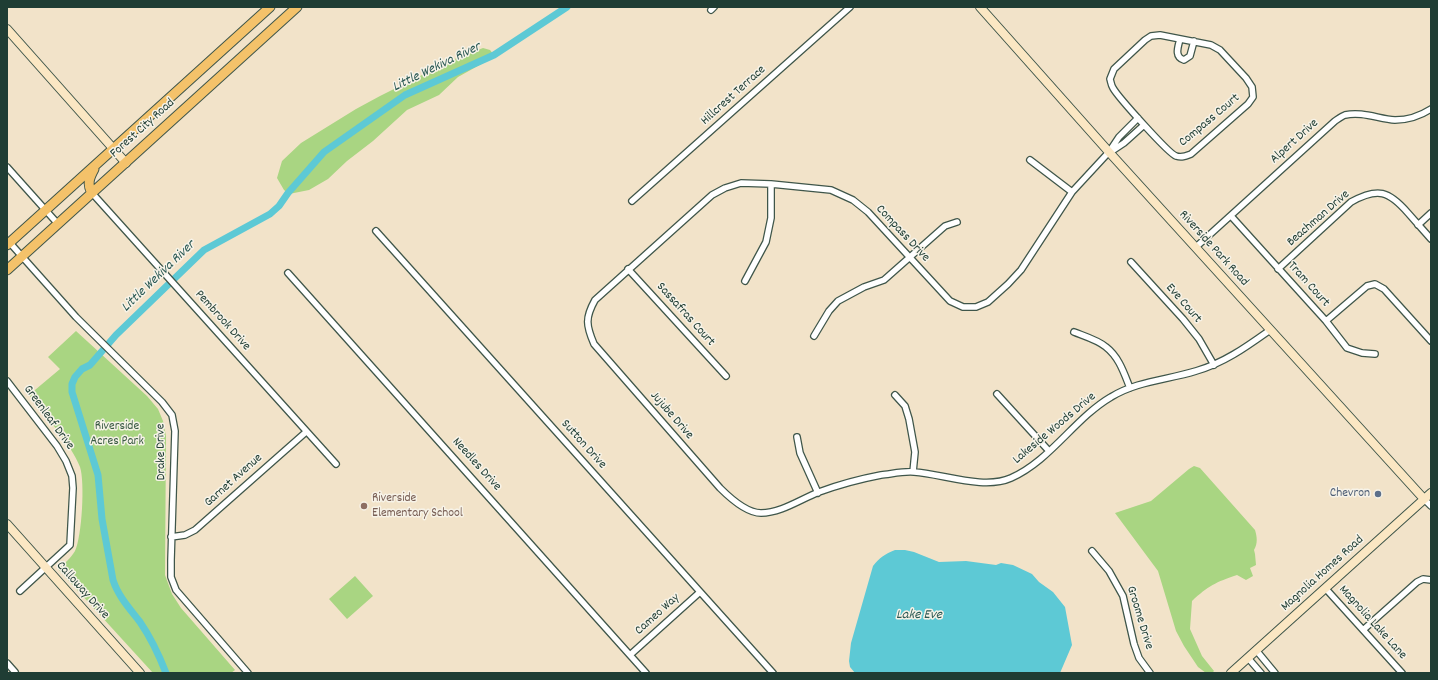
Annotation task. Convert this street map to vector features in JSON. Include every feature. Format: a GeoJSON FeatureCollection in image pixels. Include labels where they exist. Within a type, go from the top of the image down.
{"type":"FeatureCollection","features":[{"type":"Feature","properties":{"kind":"main road","name":"Forest City Road"},"geometry":{"type":"LineString","coordinates":[[8,244],[270,7]]}},
{"type":"Feature","properties":{"kind":"main road","name":"Forest City Road"},"geometry":{"type":"LineString","coordinates":[[7,270],[296,7]]}},
{"type":"Feature","properties":{"kind":"main road"},"geometry":{"type":"LineString","coordinates":[[92,193],[89,187],[89,178],[95,166]]}},
{"type":"Feature","properties":{"kind":"street","name":"Hillcrest Terrace"},"geometry":{"type":"LineString","coordinates":[[632,201],[850,7]]}},
{"type":"Feature","properties":{"kind":"street","name":"Riverside Park Road"},"geometry":{"type":"LineString","coordinates":[[980,7],[1109,152],[1431,506]]}},
{"type":"Feature","properties":{"kind":"street"},"geometry":{"type":"LineString","coordinates":[[7,29],[126,162]]}},
{"type":"Feature","properties":{"kind":"street","name":"Compass Court"},"geometry":{"type":"LineString","coordinates":[[1160,35],[1180,39],[1211,45],[1220,50],[1246,78],[1252,87],[1253,97],[1248,104],[1191,154],[1182,158],[1175,156],[1168,150],[1144,125],[1113,88],[1110,79],[1114,69],[1145,40],[1152,36],[1160,35]]}},
{"type":"Feature","properties":{"kind":"street"},"geometry":{"type":"LineString","coordinates":[[1180,39],[1177,52],[1178,56],[1184,60],[1190,56],[1194,42]]}},
{"type":"Feature","properties":{"kind":"street","name":"Alpert Drive"},"geometry":{"type":"LineString","coordinates":[[1196,247],[1344,115],[1356,114],[1395,120],[1422,115],[1431,109]]}},
{"type":"Feature","properties":{"kind":"street"},"geometry":{"type":"LineString","coordinates":[[1109,152],[1119,137],[1138,118]]}},
{"type":"Feature","properties":{"kind":"street"},"geometry":{"type":"LineString","coordinates":[[1109,152],[1124,143],[1144,125]]}},
{"type":"Feature","properties":{"kind":"street","name":"Compass Drive"},"geometry":{"type":"LineString","coordinates":[[628,269],[712,196],[725,188],[741,183],[771,184],[832,190],[853,200],[868,212],[950,301],[962,307],[976,307],[988,302],[1021,270],[1072,192],[1109,152]]}},
{"type":"Feature","properties":{"kind":"street"},"geometry":{"type":"LineString","coordinates":[[1030,160],[1072,192]]}},
{"type":"Feature","properties":{"kind":"street"},"geometry":{"type":"LineString","coordinates":[[7,167],[58,224]]}},
{"type":"Feature","properties":{"kind":"street"},"geometry":{"type":"LineString","coordinates":[[745,281],[766,242],[771,218],[771,184]]}},
{"type":"Feature","properties":{"kind":"street","name":"Pembrook Drive"},"geometry":{"type":"LineString","coordinates":[[92,193],[336,464]]}},
{"type":"Feature","properties":{"kind":"street","name":"Beachman Drive"},"geometry":{"type":"LineString","coordinates":[[1278,269],[1351,202],[1364,195],[1377,193],[1389,195],[1398,202],[1431,239]]}},
{"type":"Feature","properties":{"kind":"street"},"geometry":{"type":"LineString","coordinates":[[1418,225],[1431,213]]}},
{"type":"Feature","properties":{"kind":"street","name":"Tram Court"},"geometry":{"type":"LineString","coordinates":[[1231,216],[1326,321],[1347,348],[1362,353],[1375,354]]}},
{"type":"Feature","properties":{"kind":"street"},"geometry":{"type":"LineString","coordinates":[[814,336],[829,311],[838,302],[864,287],[884,280],[945,226],[957,222]]}},
{"type":"Feature","properties":{"kind":"street","name":"Sutton Drive"},"geometry":{"type":"LineString","coordinates":[[376,231],[773,673]]}},
{"type":"Feature","properties":{"kind":"street","name":"Drake Drive"},"geometry":{"type":"LineString","coordinates":[[8,244],[22,256],[76,317],[153,393],[172,415],[175,431],[171,577],[176,590],[248,673]]}},
{"type":"Feature","properties":{"kind":"street","name":"Eve Court"},"geometry":{"type":"LineString","coordinates":[[1131,262],[1183,319],[1199,339],[1214,365]]}},
{"type":"Feature","properties":{"kind":"street","name":"Sassafras Court"},"geometry":{"type":"LineString","coordinates":[[628,269],[726,376]]}},
{"type":"Feature","properties":{"kind":"street","name":"Jujube Drive"},"geometry":{"type":"LineString","coordinates":[[628,269],[595,300],[588,312],[589,331],[594,344],[734,502],[746,509],[760,513],[776,511],[818,493]]}},
{"type":"Feature","properties":{"kind":"street","name":"Needles Drive"},"geometry":{"type":"LineString","coordinates":[[288,273],[646,673]]}},
{"type":"Feature","properties":{"kind":"street"},"geometry":{"type":"LineString","coordinates":[[1326,321],[1366,286],[1374,284],[1384,289],[1431,341]]}},
{"type":"Feature","properties":{"kind":"street","name":"Lakeside Woods Drive"},"geometry":{"type":"LineString","coordinates":[[818,493],[842,484],[879,476],[913,472],[979,482],[995,482],[1010,478],[1026,470],[1049,451],[1090,412],[1110,397],[1130,388],[1214,365],[1234,355],[1270,330]]}},
{"type":"Feature","properties":{"kind":"street"},"geometry":{"type":"LineString","coordinates":[[1074,332],[1105,346],[1118,362],[1130,388]]}},
{"type":"Feature","properties":{"kind":"street","name":"Greenleaf Drive"},"geometry":{"type":"LineString","coordinates":[[7,382],[66,461],[72,476],[73,488],[70,545],[20,591]]}},
{"type":"Feature","properties":{"kind":"street"},"geometry":{"type":"LineString","coordinates":[[997,394],[1049,451]]}},
{"type":"Feature","properties":{"kind":"street"},"geometry":{"type":"LineString","coordinates":[[895,395],[905,406],[910,425],[915,452],[913,472]]}},
{"type":"Feature","properties":{"kind":"street","name":"Garnet Avenue"},"geometry":{"type":"LineString","coordinates":[[171,537],[185,535],[195,530],[306,432]]}},
{"type":"Feature","properties":{"kind":"street"},"geometry":{"type":"LineString","coordinates":[[797,437],[800,453],[818,493]]}},
{"type":"Feature","properties":{"kind":"street","name":"Magnolia Homes Road"},"geometry":{"type":"LineString","coordinates":[[1231,673],[1431,493]]}},
{"type":"Feature","properties":{"kind":"street","name":"Calloway Drive"},"geometry":{"type":"LineString","coordinates":[[7,524],[140,673]]}},
{"type":"Feature","properties":{"kind":"street","name":"Groome Drive"},"geometry":{"type":"LineString","coordinates":[[1092,551],[1109,571],[1123,596],[1134,644],[1139,658],[1150,673]]}},
{"type":"Feature","properties":{"kind":"street"},"geometry":{"type":"LineString","coordinates":[[1363,630],[1417,582],[1423,579],[1431,580]]}},
{"type":"Feature","properties":{"kind":"street","name":"Magnolia Lake Lane"},"geometry":{"type":"LineString","coordinates":[[1326,589],[1402,673]]}},
{"type":"Feature","properties":{"kind":"street","name":"Cameo Way"},"geometry":{"type":"LineString","coordinates":[[630,655],[700,592]]}},
{"type":"Feature","properties":{"kind":"street"},"geometry":{"type":"LineString","coordinates":[[1256,650],[1275,673]]}},
{"type":"Feature","properties":{"kind":"street"},"geometry":{"type":"LineString","coordinates":[[1248,658],[1262,673],[1270,666]]}},
{"type":"Feature","properties":{"kind":"street"},"geometry":{"type":"LineString","coordinates":[[7,663],[15,672]]}},
{"type":"Feature","properties":{"kind":"green space"},"geometry":{"type":"Polygon","coordinates":[[[483,48],[490,50],[494,55],[485,62],[458,77],[439,95],[407,110],[328,179],[309,190],[289,194],[284,190],[277,178],[282,161],[301,143],[380,96],[452,60],[483,48]]]}},
{"type":"Feature","properties":{"kind":"green space","name":"Riverside Acres Park"},"geometry":{"type":"Polygon","coordinates":[[[76,331],[147,396],[158,409],[163,421],[166,436],[165,575],[172,594],[181,608],[235,670],[231,673],[153,673],[58,569],[72,556],[77,544],[82,509],[82,474],[76,458],[70,449],[29,395],[60,369],[48,357],[76,331]]]}},
{"type":"Feature","properties":{"kind":"green space"},"geometry":{"type":"Polygon","coordinates":[[[1194,466],[1200,468],[1255,530],[1257,538],[1254,550],[1256,565],[1250,568],[1253,576],[1246,580],[1237,575],[1223,580],[1208,588],[1192,601],[1190,629],[1202,656],[1214,671],[1212,673],[1206,673],[1198,667],[1184,646],[1176,631],[1158,571],[1115,513],[1151,501],[1194,466]]]}},
{"type":"Feature","properties":{"kind":"green space"},"geometry":{"type":"Polygon","coordinates":[[[355,576],[373,596],[347,619],[329,599],[355,576]]]}},
{"type":"Feature","properties":{"kind":"water","name":"Lake Eve"},"geometry":{"type":"Polygon","coordinates":[[[895,550],[914,552],[939,562],[966,561],[996,565],[1001,563],[1013,565],[1032,574],[1039,582],[1053,592],[1065,607],[1072,645],[1060,673],[855,673],[850,667],[849,661],[851,643],[873,566],[882,556],[895,550]]]}},
{"type":"Feature","properties":{"kind":"waterway","name":"Little Wekiva River"},"geometry":{"type":"LineString","coordinates":[[166,673],[148,634],[121,597],[113,580],[102,519],[98,475],[72,392],[72,384],[75,377],[82,369],[90,365],[116,335],[204,250],[270,214],[279,206],[288,193],[324,152],[405,95],[494,55],[567,7]]}},
{"type":"Feature","properties":{"kind":"place","name":"Chevron"},"geometry":{"type":"Point","coordinates":[1378,494]}},
{"type":"Feature","properties":{"kind":"place","name":"Riverside Elementary School"},"geometry":{"type":"Point","coordinates":[364,506]}}]}
